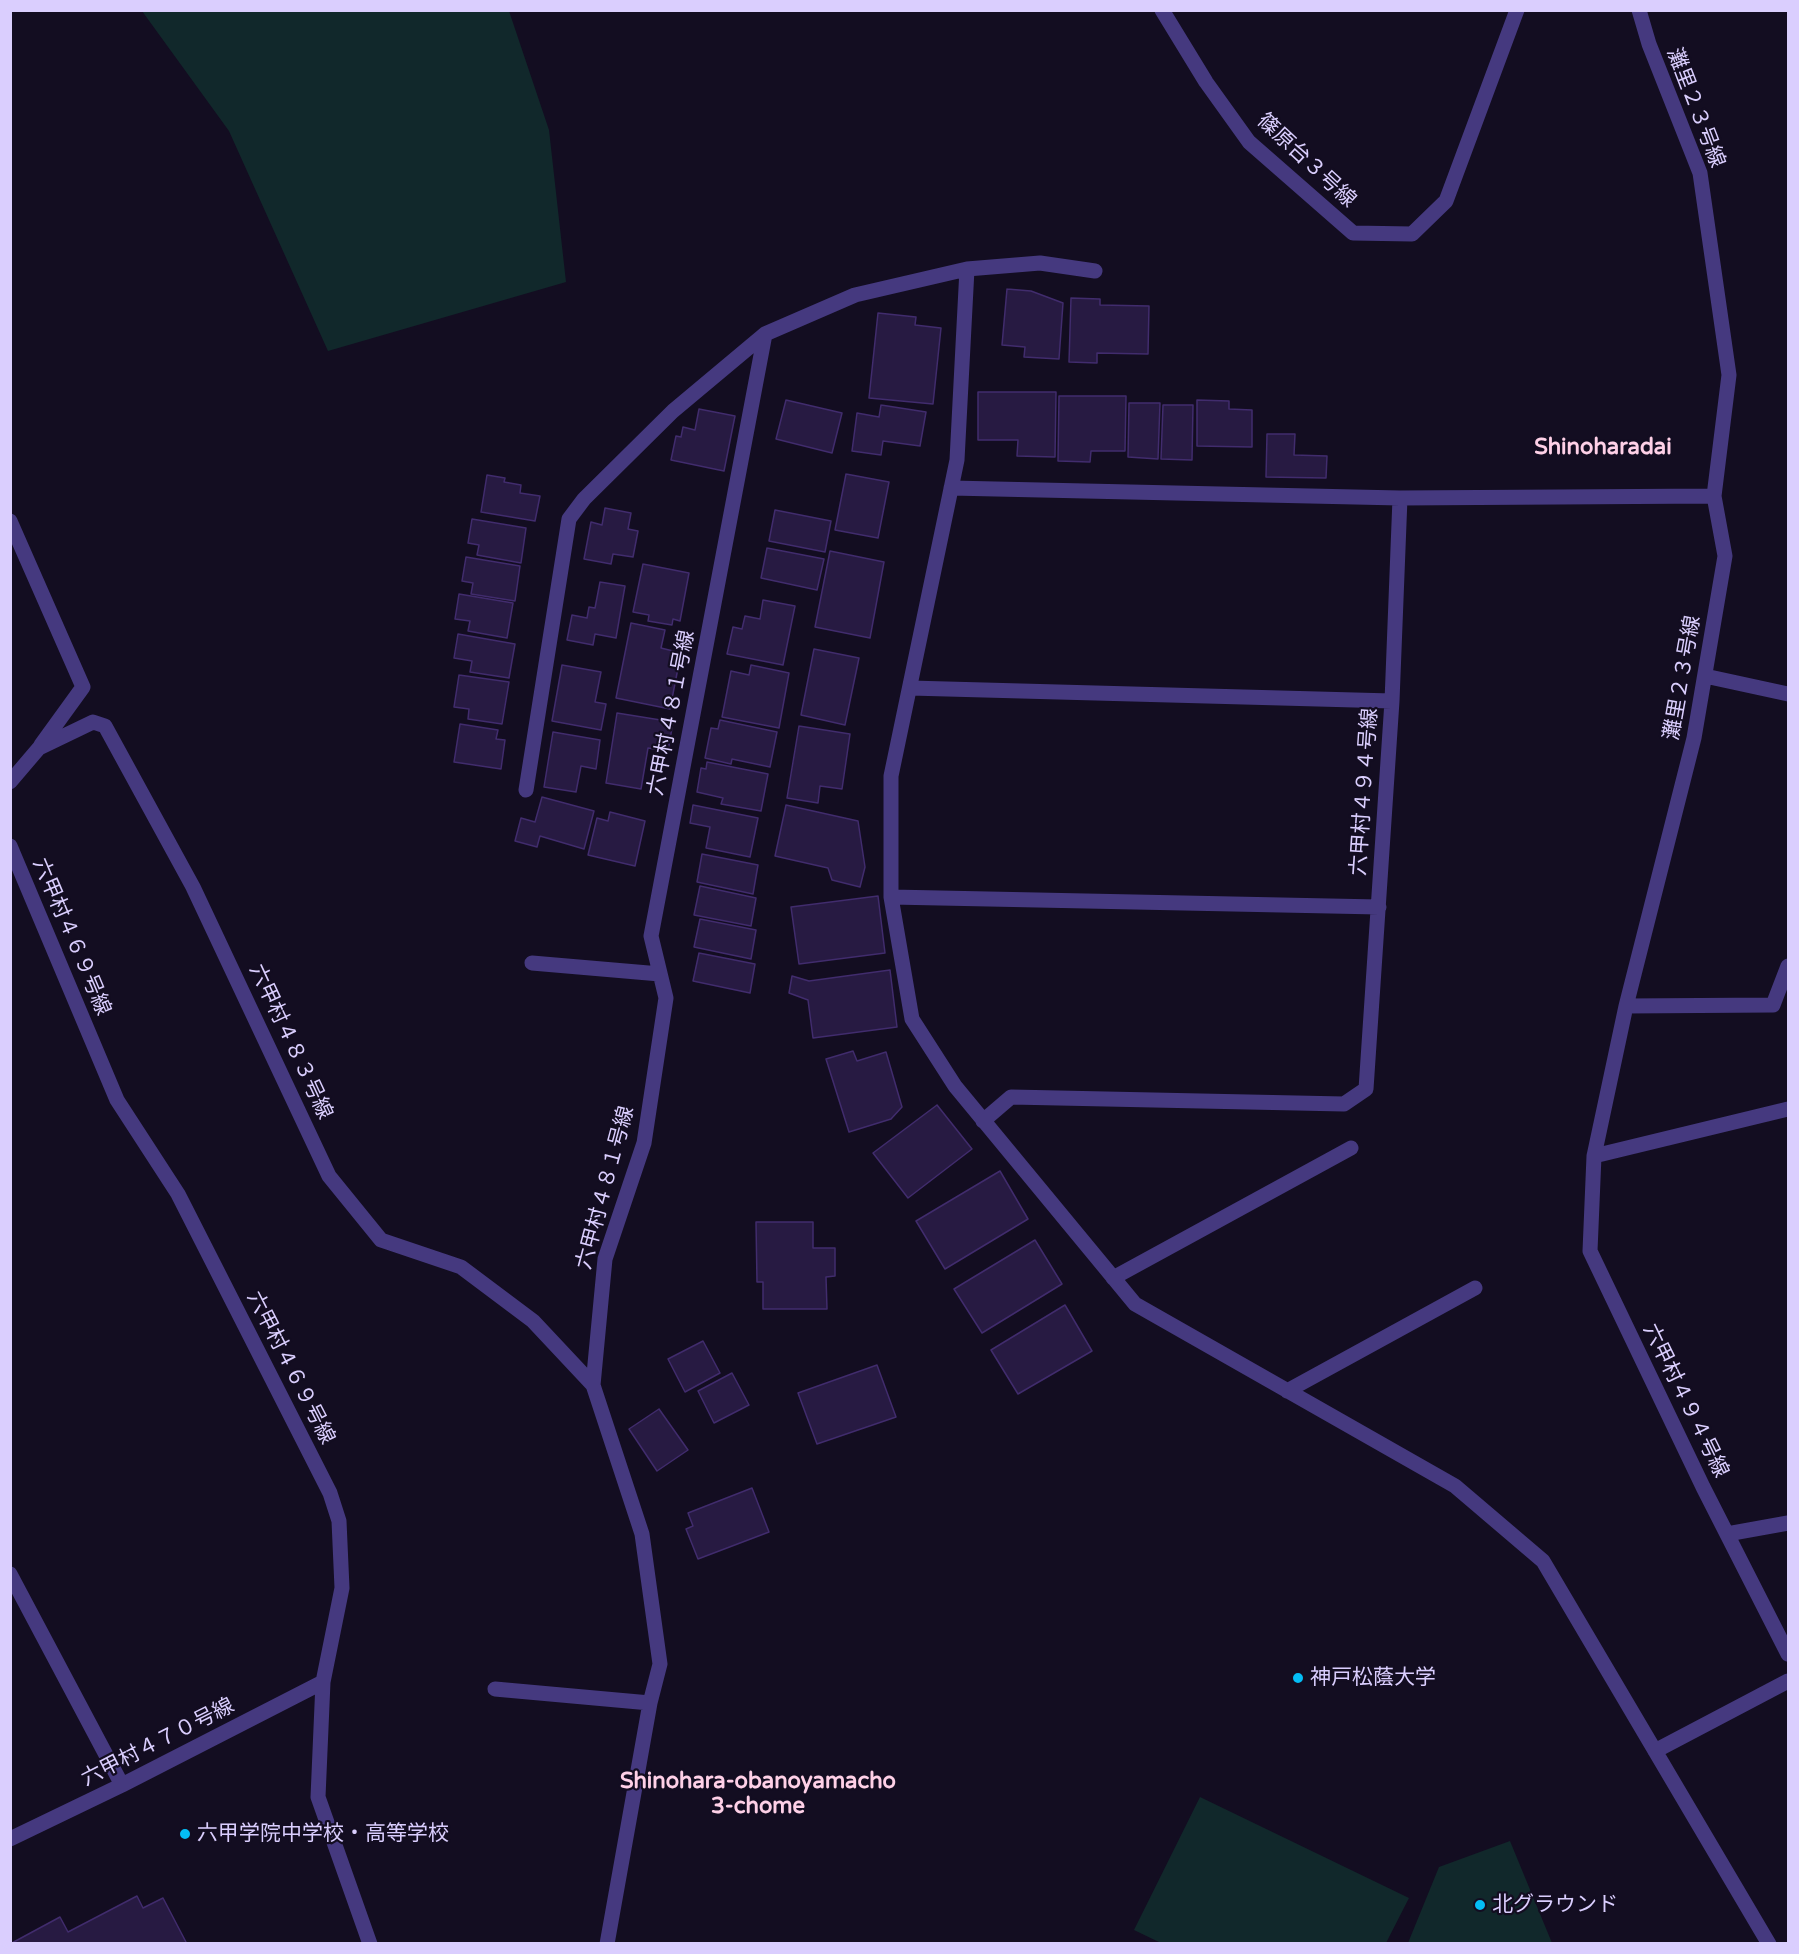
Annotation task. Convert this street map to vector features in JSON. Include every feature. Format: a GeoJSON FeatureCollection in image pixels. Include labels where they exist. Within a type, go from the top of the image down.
{"type":"FeatureCollection","features":[{"type":"Feature","properties":{"kind":"street","name":"篠原台３号線"},"geometry":{"type":"LineString","coordinates":[[1162,10],[1206,82],[1258,150],[1353,233],[1412,234],[1446,201],[1517,10]]}},
{"type":"Feature","properties":{"kind":"street","name":"灘里２３号線"},"geometry":{"type":"LineString","coordinates":[[1594,1156],[1626,1006],[1694,738],[1725,556],[1714,496],[1729,375],[1700,173],[1649,44],[1638,10]]}},
{"type":"Feature","properties":{"kind":"street"},"geometry":{"type":"LineString","coordinates":[[526,790],[569,519],[584,499],[673,411],[765,334],[855,295],[967,269],[1040,263],[1095,271]]}},
{"type":"Feature","properties":{"kind":"street"},"geometry":{"type":"LineString","coordinates":[[967,269],[957,460],[891,776],[891,897],[912,1019],[955,1086],[1135,1304],[1455,1486],[1543,1561],[1769,1944]]}},
{"type":"Feature","properties":{"kind":"street","name":"六甲村４８１号線"},"geometry":{"type":"LineString","coordinates":[[607,1944],[650,1703],[660,1664],[642,1534],[593,1385],[605,1259],[644,1143],[666,998],[651,936],[765,334]]}},
{"type":"Feature","properties":{"kind":"street"},"geometry":{"type":"LineString","coordinates":[[951,488],[1400,498],[1714,496]]}},
{"type":"Feature","properties":{"kind":"street","name":"六甲村４９４号線"},"geometry":{"type":"LineString","coordinates":[[983,1120],[1011,1097],[1344,1104],[1366,1089],[1392,702],[1400,498]]}},
{"type":"Feature","properties":{"kind":"street"},"geometry":{"type":"LineString","coordinates":[[10,521],[83,687],[39,748]]}},
{"type":"Feature","properties":{"kind":"street"},"geometry":{"type":"LineString","coordinates":[[1705,676],[1788,694]]}},
{"type":"Feature","properties":{"kind":"street"},"geometry":{"type":"LineString","coordinates":[[910,688],[1392,702]]}},
{"type":"Feature","properties":{"kind":"street","name":"六甲村４８３号線"},"geometry":{"type":"LineString","coordinates":[[10,782],[39,748],[93,722],[105,726],[193,887],[329,1176],[381,1240],[461,1267],[533,1321],[593,1385]]}},
{"type":"Feature","properties":{"kind":"street","name":"六甲村４６９号線"},"geometry":{"type":"LineString","coordinates":[[10,846],[117,1100],[178,1194],[330,1493],[339,1521],[342,1588],[323,1682],[318,1797],[370,1944]]}},
{"type":"Feature","properties":{"kind":"street"},"geometry":{"type":"LineString","coordinates":[[891,897],[1379,907]]}},
{"type":"Feature","properties":{"kind":"street"},"geometry":{"type":"LineString","coordinates":[[532,963],[660,974]]}},
{"type":"Feature","properties":{"kind":"street"},"geometry":{"type":"LineString","coordinates":[[1626,1006],[1773,1005],[1788,966]]}},
{"type":"Feature","properties":{"kind":"street"},"geometry":{"type":"LineString","coordinates":[[1594,1156],[1788,1109]]}},
{"type":"Feature","properties":{"kind":"street"},"geometry":{"type":"LineString","coordinates":[[1113,1278],[1351,1148]]}},
{"type":"Feature","properties":{"kind":"street","name":"六甲村４９４号線"},"geometry":{"type":"LineString","coordinates":[[1594,1156],[1590,1251],[1727,1534],[1788,1653]]}},
{"type":"Feature","properties":{"kind":"street"},"geometry":{"type":"LineString","coordinates":[[1287,1391],[1475,1288]]}},
{"type":"Feature","properties":{"kind":"street"},"geometry":{"type":"LineString","coordinates":[[1727,1534],[1788,1523]]}},
{"type":"Feature","properties":{"kind":"street"},"geometry":{"type":"LineString","coordinates":[[10,1574],[122,1785]]}},
{"type":"Feature","properties":{"kind":"street"},"geometry":{"type":"LineString","coordinates":[[1655,1752],[1788,1681]]}},
{"type":"Feature","properties":{"kind":"street","name":"六甲村４７０号線"},"geometry":{"type":"LineString","coordinates":[[10,1839],[122,1785],[323,1682]]}},
{"type":"Feature","properties":{"kind":"street"},"geometry":{"type":"LineString","coordinates":[[495,1689],[650,1703]]}},
{"type":"Feature","properties":{"kind":"green space"},"geometry":{"type":"Polygon","coordinates":[[[142,11],[509,11],[549,130],[566,282],[328,351],[229,131],[142,11]]]}},
{"type":"Feature","properties":{"kind":"green space"},"geometry":{"type":"Polygon","coordinates":[[[1200,1797],[1409,1898],[1386,1943],[1161,1943],[1134,1930],[1200,1797]]]}},
{"type":"Feature","properties":{"kind":"green space","name":"北グラウンド"},"geometry":{"type":"Polygon","coordinates":[[[1510,1841],[1552,1943],[1408,1943],[1439,1867],[1510,1841]]]}},
{"type":"Feature","properties":{"kind":"building"},"geometry":{"type":"Polygon","coordinates":[[[1007,289],[1031,291],[1063,303],[1059,359],[1024,357],[1025,347],[1002,345],[1007,289]]]}},
{"type":"Feature","properties":{"kind":"building"},"geometry":{"type":"Polygon","coordinates":[[[1071,298],[1100,299],[1100,305],[1149,306],[1148,354],[1097,353],[1097,363],[1069,362],[1071,298]]]}},
{"type":"Feature","properties":{"kind":"building"},"geometry":{"type":"Polygon","coordinates":[[[878,313],[916,317],[915,325],[941,328],[933,404],[869,398],[878,313]]]}},
{"type":"Feature","properties":{"kind":"building"},"geometry":{"type":"Polygon","coordinates":[[[978,392],[1056,392],[1055,457],[1017,456],[1018,440],[978,440],[978,392]]]}},
{"type":"Feature","properties":{"kind":"building"},"geometry":{"type":"Polygon","coordinates":[[[1059,396],[1126,396],[1125,451],[1091,451],[1090,462],[1058,461],[1059,396]]]}},
{"type":"Feature","properties":{"kind":"building"},"geometry":{"type":"Polygon","coordinates":[[[786,400],[842,413],[832,453],[776,439],[786,400]]]}},
{"type":"Feature","properties":{"kind":"building"},"geometry":{"type":"Polygon","coordinates":[[[1197,400],[1229,401],[1229,409],[1252,410],[1252,447],[1197,446],[1197,400]]]}},
{"type":"Feature","properties":{"kind":"building"},"geometry":{"type":"Polygon","coordinates":[[[1129,403],[1160,403],[1158,459],[1128,457],[1129,403]]]}},
{"type":"Feature","properties":{"kind":"building"},"geometry":{"type":"Polygon","coordinates":[[[881,405],[926,412],[920,446],[883,441],[881,455],[852,451],[857,413],[879,417],[881,405]]]}},
{"type":"Feature","properties":{"kind":"building"},"geometry":{"type":"Polygon","coordinates":[[[1163,405],[1193,405],[1192,460],[1161,459],[1163,405]]]}},
{"type":"Feature","properties":{"kind":"building"},"geometry":{"type":"Polygon","coordinates":[[[699,409],[735,416],[724,471],[671,460],[676,436],[681,437],[683,427],[695,430],[699,409]]]}},
{"type":"Feature","properties":{"kind":"building"},"geometry":{"type":"Polygon","coordinates":[[[1267,434],[1295,434],[1294,455],[1327,456],[1326,478],[1266,477],[1267,434]]]}},
{"type":"Feature","properties":{"kind":"building"},"geometry":{"type":"Polygon","coordinates":[[[846,474],[889,482],[878,538],[835,530],[846,474]]]}},
{"type":"Feature","properties":{"kind":"building"},"geometry":{"type":"Polygon","coordinates":[[[487,475],[505,478],[504,482],[521,485],[520,493],[540,496],[535,521],[481,512],[487,475]]]}},
{"type":"Feature","properties":{"kind":"building"},"geometry":{"type":"Polygon","coordinates":[[[605,508],[631,513],[628,529],[638,531],[633,557],[613,554],[611,564],[584,559],[591,522],[602,525],[605,508]]]}},
{"type":"Feature","properties":{"kind":"building"},"geometry":{"type":"Polygon","coordinates":[[[775,510],[831,521],[825,552],[769,541],[775,510]]]}},
{"type":"Feature","properties":{"kind":"building"},"geometry":{"type":"Polygon","coordinates":[[[472,519],[526,528],[521,563],[477,555],[479,545],[468,543],[472,519]]]}},
{"type":"Feature","properties":{"kind":"building"},"geometry":{"type":"Polygon","coordinates":[[[767,548],[824,559],[817,590],[761,578],[767,548]]]}},
{"type":"Feature","properties":{"kind":"building"},"geometry":{"type":"Polygon","coordinates":[[[830,551],[884,562],[870,638],[815,627],[830,551]]]}},
{"type":"Feature","properties":{"kind":"building"},"geometry":{"type":"Polygon","coordinates":[[[466,557],[520,566],[515,601],[471,594],[473,583],[462,581],[466,557]]]}},
{"type":"Feature","properties":{"kind":"building"},"geometry":{"type":"Polygon","coordinates":[[[643,564],[689,573],[680,621],[673,619],[672,625],[648,621],[649,615],[633,612],[643,564]]]}},
{"type":"Feature","properties":{"kind":"building"},"geometry":{"type":"Polygon","coordinates":[[[600,582],[625,586],[616,638],[595,634],[593,645],[567,640],[572,615],[587,618],[589,607],[595,608],[600,582]]]}},
{"type":"Feature","properties":{"kind":"building"},"geometry":{"type":"Polygon","coordinates":[[[459,594],[513,603],[507,638],[468,631],[470,621],[455,619],[459,594]]]}},
{"type":"Feature","properties":{"kind":"building"},"geometry":{"type":"Polygon","coordinates":[[[763,600],[795,606],[783,665],[727,654],[733,627],[742,629],[745,616],[760,619],[763,600]]]}},
{"type":"Feature","properties":{"kind":"building"},"geometry":{"type":"Polygon","coordinates":[[[631,623],[665,630],[661,648],[681,653],[670,709],[616,698],[631,623]]]}},
{"type":"Feature","properties":{"kind":"building"},"geometry":{"type":"Polygon","coordinates":[[[458,634],[515,644],[509,678],[470,672],[472,661],[454,658],[458,634]]]}},
{"type":"Feature","properties":{"kind":"building"},"geometry":{"type":"Polygon","coordinates":[[[814,649],[859,658],[845,725],[801,715],[814,649]]]}},
{"type":"Feature","properties":{"kind":"building"},"geometry":{"type":"Polygon","coordinates":[[[562,665],[601,672],[595,702],[606,704],[601,730],[552,721],[562,665]]]}},
{"type":"Feature","properties":{"kind":"building"},"geometry":{"type":"Polygon","coordinates":[[[751,665],[789,673],[779,728],[722,717],[731,671],[749,675],[751,665]]]}},
{"type":"Feature","properties":{"kind":"building"},"geometry":{"type":"Polygon","coordinates":[[[459,675],[509,682],[502,724],[468,719],[469,709],[454,707],[459,675]]]}},
{"type":"Feature","properties":{"kind":"building"},"geometry":{"type":"Polygon","coordinates":[[[617,713],[673,722],[668,751],[648,748],[641,789],[606,783],[617,713]]]}},
{"type":"Feature","properties":{"kind":"building"},"geometry":{"type":"Polygon","coordinates":[[[720,720],[777,732],[770,767],[732,759],[731,764],[705,758],[711,728],[718,729],[720,720]]]}},
{"type":"Feature","properties":{"kind":"building"},"geometry":{"type":"Polygon","coordinates":[[[460,724],[498,730],[496,739],[505,740],[501,769],[454,762],[460,724]]]}},
{"type":"Feature","properties":{"kind":"building"},"geometry":{"type":"Polygon","coordinates":[[[799,726],[850,734],[842,789],[820,786],[818,803],[787,798],[799,726]]]}},
{"type":"Feature","properties":{"kind":"building"},"geometry":{"type":"Polygon","coordinates":[[[553,732],[600,740],[596,769],[581,766],[576,792],[544,787],[553,732]]]}},
{"type":"Feature","properties":{"kind":"building"},"geometry":{"type":"Polygon","coordinates":[[[707,762],[768,774],[761,811],[721,804],[723,798],[697,792],[701,768],[706,769],[707,762]]]}},
{"type":"Feature","properties":{"kind":"building"},"geometry":{"type":"Polygon","coordinates":[[[542,797],[594,811],[584,849],[540,836],[537,847],[515,841],[521,818],[535,822],[542,797]]]}},
{"type":"Feature","properties":{"kind":"building"},"geometry":{"type":"Polygon","coordinates":[[[693,805],[758,818],[750,857],[706,848],[710,827],[690,823],[693,805]]]}},
{"type":"Feature","properties":{"kind":"building"},"geometry":{"type":"Polygon","coordinates":[[[786,805],[858,821],[865,867],[860,887],[832,880],[828,868],[775,856],[786,805]]]}},
{"type":"Feature","properties":{"kind":"building"},"geometry":{"type":"Polygon","coordinates":[[[610,812],[645,821],[635,866],[588,855],[597,818],[608,821],[610,812]]]}},
{"type":"Feature","properties":{"kind":"building"},"geometry":{"type":"Polygon","coordinates":[[[702,854],[758,865],[753,894],[697,882],[702,854]]]}},
{"type":"Feature","properties":{"kind":"building"},"geometry":{"type":"Polygon","coordinates":[[[700,886],[756,898],[751,926],[694,915],[700,886]]]}},
{"type":"Feature","properties":{"kind":"building"},"geometry":{"type":"Polygon","coordinates":[[[878,896],[885,953],[799,964],[791,907],[878,896]]]}},
{"type":"Feature","properties":{"kind":"building"},"geometry":{"type":"Polygon","coordinates":[[[700,919],[756,930],[751,959],[694,947],[700,919]]]}},
{"type":"Feature","properties":{"kind":"building"},"geometry":{"type":"Polygon","coordinates":[[[699,953],[755,964],[750,993],[693,981],[699,953]]]}},
{"type":"Feature","properties":{"kind":"building"},"geometry":{"type":"Polygon","coordinates":[[[890,970],[897,1027],[813,1038],[808,1000],[789,993],[792,976],[809,981],[890,970]]]}},
{"type":"Feature","properties":{"kind":"building"},"geometry":{"type":"Polygon","coordinates":[[[853,1051],[857,1061],[886,1052],[902,1107],[891,1119],[849,1132],[826,1059],[853,1051]]]}},
{"type":"Feature","properties":{"kind":"building"},"geometry":{"type":"Polygon","coordinates":[[[937,1105],[972,1149],[908,1198],[873,1153],[937,1105]]]}},
{"type":"Feature","properties":{"kind":"building"},"geometry":{"type":"Polygon","coordinates":[[[1000,1171],[1028,1219],[945,1269],[916,1221],[1000,1171]]]}},
{"type":"Feature","properties":{"kind":"building"},"geometry":{"type":"Polygon","coordinates":[[[756,1222],[813,1222],[813,1248],[835,1248],[835,1276],[826,1277],[827,1309],[763,1309],[763,1282],[757,1282],[756,1222]]]}},
{"type":"Feature","properties":{"kind":"building"},"geometry":{"type":"Polygon","coordinates":[[[1035,1240],[1062,1284],[982,1333],[954,1289],[1035,1240]]]}},
{"type":"Feature","properties":{"kind":"building"},"geometry":{"type":"Polygon","coordinates":[[[1065,1305],[1092,1351],[1018,1394],[991,1350],[1065,1305]]]}},
{"type":"Feature","properties":{"kind":"building"},"geometry":{"type":"Polygon","coordinates":[[[703,1341],[720,1373],[685,1392],[668,1359],[703,1341]]]}},
{"type":"Feature","properties":{"kind":"building"},"geometry":{"type":"Polygon","coordinates":[[[877,1365],[896,1417],[817,1444],[798,1393],[877,1365]]]}},
{"type":"Feature","properties":{"kind":"building"},"geometry":{"type":"Polygon","coordinates":[[[732,1373],[749,1405],[714,1423],[698,1391],[732,1373]]]}},
{"type":"Feature","properties":{"kind":"building"},"geometry":{"type":"Polygon","coordinates":[[[659,1409],[688,1450],[657,1471],[629,1429],[659,1409]]]}},
{"type":"Feature","properties":{"kind":"building"},"geometry":{"type":"Polygon","coordinates":[[[752,1488],[769,1532],[698,1559],[686,1529],[693,1526],[688,1513],[752,1488]]]}},
{"type":"Feature","properties":{"kind":"building"},"geometry":{"type":"Polygon","coordinates":[[[137,1896],[143,1908],[163,1898],[187,1944],[10,1944],[60,1917],[68,1932],[137,1896]]]}},
{"type":"Feature","properties":{"kind":"place","name":"神戸松蔭大学"},"geometry":{"type":"Point","coordinates":[1298,1678]}},
{"type":"Feature","properties":{"kind":"place","name":"六甲学院中学校・高等学校"},"geometry":{"type":"Point","coordinates":[185,1834]}},
{"type":"Feature","properties":{"kind":"place","name":"北グラウンド"},"geometry":{"type":"Point","coordinates":[1480,1905]}},
{"type":"Feature","properties":{"kind":"district","name":"Shinoharadai"},"geometry":{"type":"Point","coordinates":[1603,448]}},
{"type":"Feature","properties":{"kind":"district","name":"Shinohara-obanoyamacho 3-chome"},"geometry":{"type":"Point","coordinates":[758,1794]}}]}
